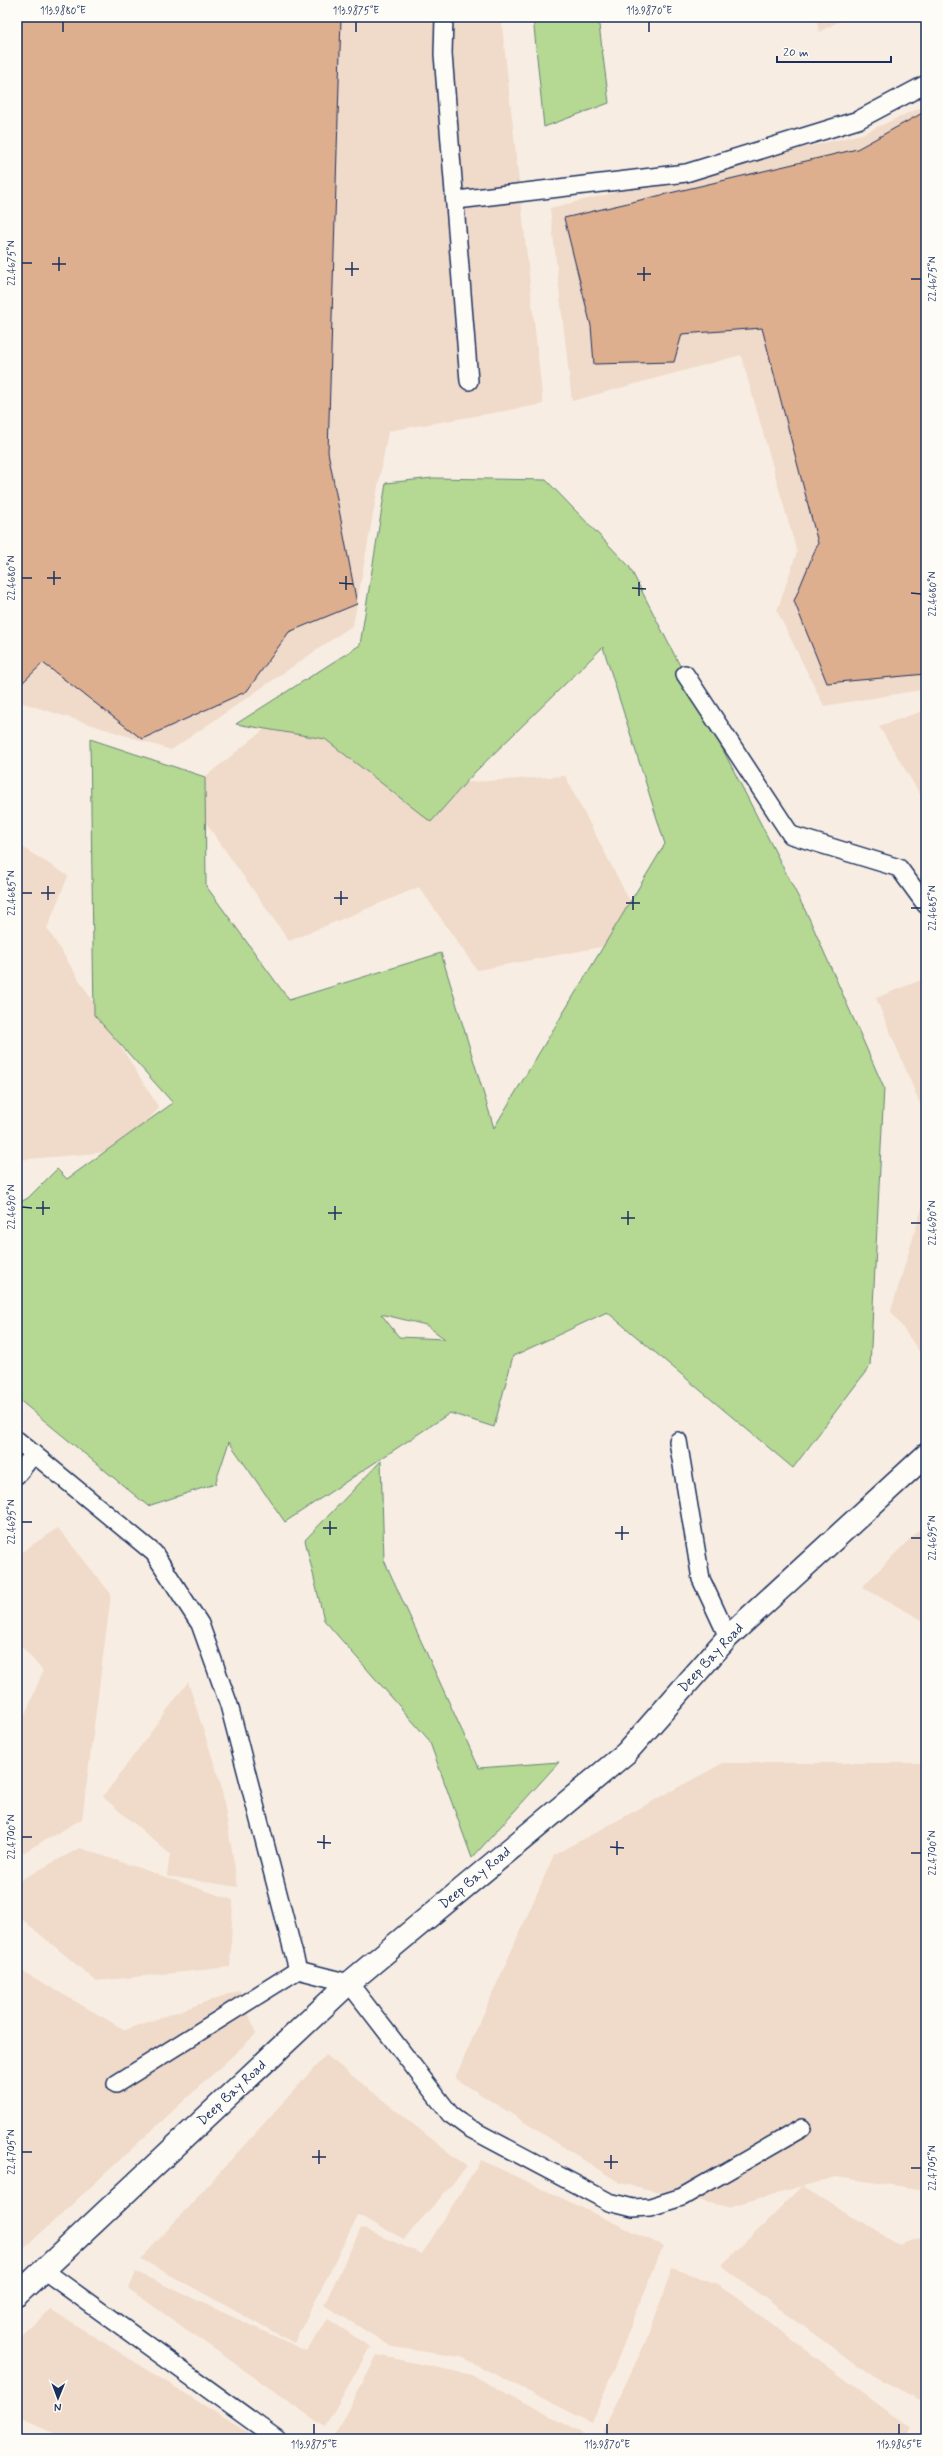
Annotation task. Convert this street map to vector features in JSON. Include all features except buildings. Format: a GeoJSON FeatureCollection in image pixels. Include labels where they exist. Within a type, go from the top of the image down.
{"type":"FeatureCollection","features":[{"type":"Feature","properties":{"kind":"street","name":"Deep Bay Road"},"geometry":{"type":"LineString","coordinates":[[17,2295],[349,1983],[626,1753],[728,1637],[926,1455]]}},
{"type":"Feature","properties":{"kind":"lane"},"geometry":{"type":"LineString","coordinates":[[444,17],[443,54],[457,200],[469,381]]}},
{"type":"Feature","properties":{"kind":"lane"},"geometry":{"type":"LineString","coordinates":[[457,200],[686,173],[858,120],[926,84]]}},
{"type":"Feature","properties":{"kind":"lane"},"geometry":{"type":"LineString","coordinates":[[685,674],[791,835],[899,868],[926,905]]}},
{"type":"Feature","properties":{"kind":"lane"},"geometry":{"type":"LineString","coordinates":[[17,1440],[154,1553],[200,1624],[229,1705],[298,1970]]}},
{"type":"Feature","properties":{"kind":"lane"},"geometry":{"type":"LineString","coordinates":[[678,1441],[700,1579],[728,1637]]}},
{"type":"Feature","properties":{"kind":"lane"},"geometry":{"type":"LineString","coordinates":[[17,1475],[34,1454]]}},
{"type":"Feature","properties":{"kind":"lane"},"geometry":{"type":"LineString","coordinates":[[116,2084],[298,1970],[349,1983],[450,2114],[469,2128],[610,2202],[633,2208],[645,2207],[682,2197],[802,2128]]}},
{"type":"Feature","properties":{"kind":"lane"},"geometry":{"type":"LineString","coordinates":[[42,2270],[277,2439]]}},
{"type":"Feature","properties":{"kind":"shaded area"},"geometry":{"type":"Polygon","coordinates":[[[17,17],[501,17],[543,404],[388,431],[353,625],[171,750],[17,701],[17,17]]]}},
{"type":"Feature","properties":{"kind":"shaded area"},"geometry":{"type":"Polygon","coordinates":[[[816,17],[847,17],[819,32],[816,17]]]}},
{"type":"Feature","properties":{"kind":"shaded area"},"geometry":{"type":"Polygon","coordinates":[[[926,105],[926,689],[824,706],[777,611],[797,552],[741,355],[572,401],[550,208],[862,134],[926,105]]]}},
{"type":"Feature","properties":{"kind":"shaded area"},"geometry":{"type":"Polygon","coordinates":[[[297,703],[425,785],[565,776],[649,938],[477,970],[419,887],[289,941],[185,793],[297,703]]]}},
{"type":"Feature","properties":{"kind":"shaded area"},"geometry":{"type":"Polygon","coordinates":[[[926,710],[926,804],[879,726],[926,710]]]}},
{"type":"Feature","properties":{"kind":"shaded area"},"geometry":{"type":"Polygon","coordinates":[[[17,844],[68,876],[47,928],[159,1108],[119,1151],[17,1160],[17,844]]]}},
{"type":"Feature","properties":{"kind":"shaded area"},"geometry":{"type":"Polygon","coordinates":[[[926,978],[926,1118],[876,998],[926,978]]]}},
{"type":"Feature","properties":{"kind":"shaded area"},"geometry":{"type":"Polygon","coordinates":[[[926,1195],[926,1361],[891,1311],[926,1195]]]}},
{"type":"Feature","properties":{"kind":"shaded area"},"geometry":{"type":"Polygon","coordinates":[[[926,1523],[926,1622],[862,1587],[926,1523]]]}},
{"type":"Feature","properties":{"kind":"shaded area"},"geometry":{"type":"Polygon","coordinates":[[[58,1528],[111,1594],[82,1819],[17,1856],[17,1735],[43,1671],[17,1641],[17,1555],[58,1528]]]}},
{"type":"Feature","properties":{"kind":"shaded area"},"geometry":{"type":"Polygon","coordinates":[[[188,1682],[221,1785],[238,1887],[167,1876],[170,1854],[103,1797],[188,1682]]]}},
{"type":"Feature","properties":{"kind":"shaded area"},"geometry":{"type":"Polygon","coordinates":[[[723,1763],[926,1763],[926,2190],[836,2177],[803,2186],[899,2245],[926,2236],[926,2403],[866,2372],[721,2266],[802,2186],[728,2207],[620,2183],[455,2078],[554,1855],[723,1763]]]}},
{"type":"Feature","properties":{"kind":"shaded area"},"geometry":{"type":"Polygon","coordinates":[[[80,1848],[233,1900],[230,1967],[96,1981],[17,1915],[17,1882],[80,1848]]]}},
{"type":"Feature","properties":{"kind":"shaded area"},"geometry":{"type":"Polygon","coordinates":[[[17,1968],[125,2030],[240,1990],[256,2034],[17,2255],[17,1968]]]}},
{"type":"Feature","properties":{"kind":"shaded area"},"geometry":{"type":"Polygon","coordinates":[[[326,2055],[467,2167],[404,2239],[358,2215],[294,2343],[141,2259],[326,2055]]]}},
{"type":"Feature","properties":{"kind":"shaded area"},"geometry":{"type":"Polygon","coordinates":[[[481,2160],[663,2246],[592,2423],[461,2357],[392,2347],[324,2305],[361,2228],[422,2254],[481,2160]]]}},
{"type":"Feature","properties":{"kind":"shaded area"},"geometry":{"type":"Polygon","coordinates":[[[672,2268],[718,2284],[911,2429],[906,2439],[608,2439],[603,2431],[649,2335],[672,2268]]]}},
{"type":"Feature","properties":{"kind":"shaded area"},"geometry":{"type":"Polygon","coordinates":[[[136,2272],[306,2351],[328,2319],[370,2347],[325,2427],[129,2289],[136,2272]]]}},
{"type":"Feature","properties":{"kind":"shaded area"},"geometry":{"type":"Polygon","coordinates":[[[50,2309],[258,2439],[67,2439],[17,2417],[17,2341],[50,2309]]]}},
{"type":"Feature","properties":{"kind":"shaded area"},"geometry":{"type":"Polygon","coordinates":[[[377,2355],[472,2375],[580,2432],[585,2439],[334,2439],[377,2355]]]}},
{"type":"Feature","properties":{"kind":"green space"},"geometry":{"type":"Polygon","coordinates":[[[533,17],[598,17],[609,103],[544,127],[533,17]]]}},
{"type":"Feature","properties":{"kind":"green space"},"geometry":{"type":"Polygon","coordinates":[[[433,478],[546,480],[629,566],[809,918],[884,1088],[870,1366],[793,1468],[607,1312],[513,1356],[494,1427],[450,1413],[285,1522],[229,1442],[215,1484],[148,1506],[17,1398],[17,1204],[28,1198],[57,1169],[67,1179],[173,1103],[94,1015],[90,739],[205,777],[206,886],[289,1000],[441,953],[494,1128],[665,844],[603,647],[475,772],[431,822],[325,739],[236,724],[360,645],[386,483],[433,478]],[[381,1314],[399,1337],[445,1339],[426,1325],[381,1314]]]}},
{"type":"Feature","properties":{"kind":"green space"},"geometry":{"type":"Polygon","coordinates":[[[381,1461],[384,1560],[479,1768],[559,1762],[472,1858],[429,1740],[324,1620],[305,1540],[381,1461]]]}}]}
